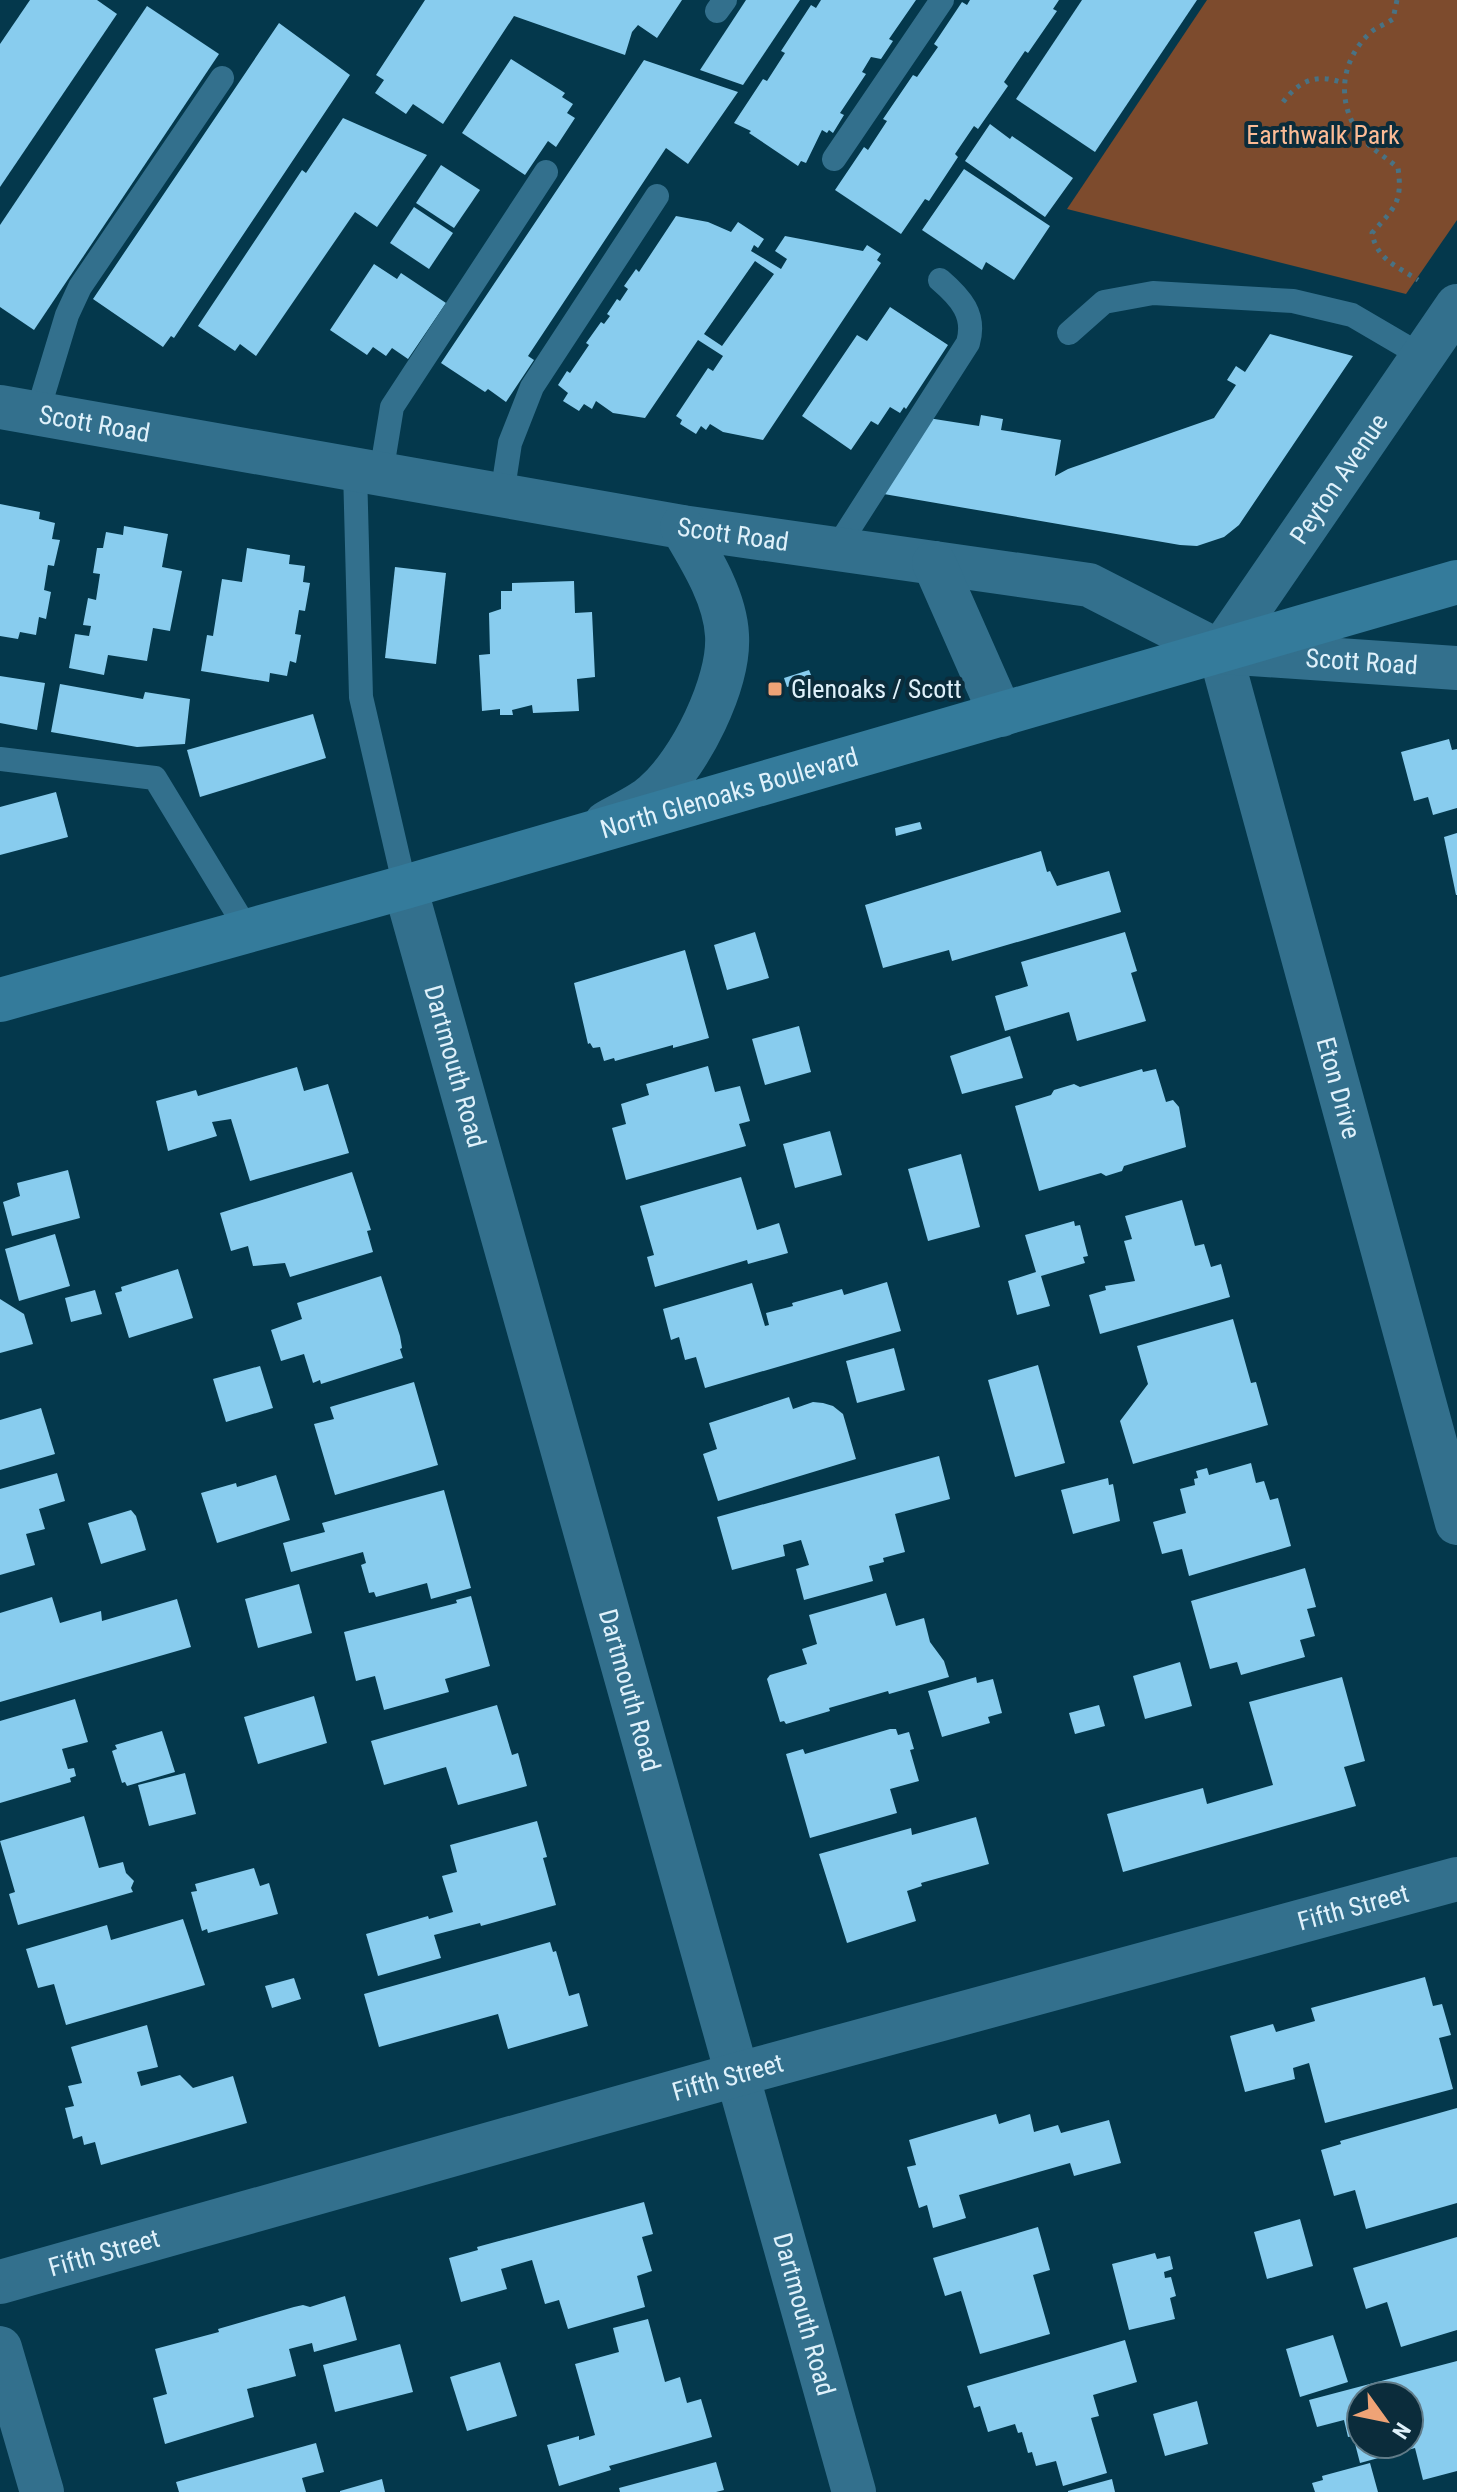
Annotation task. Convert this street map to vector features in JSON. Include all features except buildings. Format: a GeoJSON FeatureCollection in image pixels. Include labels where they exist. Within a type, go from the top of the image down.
{"type":"FeatureCollection","features":[{"type":"Feature","properties":{"kind":"main road","name":"North Glenoaks Boulevard"},"geometry":{"type":"LineString","coordinates":[[0,1000],[587,835],[1457,582]]}},
{"type":"Feature","properties":{"kind":"street","name":"Peyton Avenue"},"geometry":{"type":"LineString","coordinates":[[1220,652],[1422,356],[1444,297]]}},
{"type":"Feature","properties":{"kind":"street","name":"Scott Road"},"geometry":{"type":"LineString","coordinates":[[19,411],[682,527],[1089,585],[1220,652],[1457,668]]}},
{"type":"Feature","properties":{"kind":"street"},"geometry":{"type":"LineString","coordinates":[[587,835],[654,795],[694,747],[722,678],[727,634],[713,579],[682,527]]}},
{"type":"Feature","properties":{"kind":"street"},"geometry":{"type":"LineString","coordinates":[[934,563],[1001,715]]}},
{"type":"Feature","properties":{"kind":"street","name":"Eton Drive"},"geometry":{"type":"LineString","coordinates":[[1220,652],[1457,1523]]}},
{"type":"Feature","properties":{"kind":"street","name":"Dartmouth Road"},"geometry":{"type":"LineString","coordinates":[[405,887],[854,2492]]}},
{"type":"Feature","properties":{"kind":"street","name":"Fifth Street"},"geometry":{"type":"LineString","coordinates":[[0,2282],[739,2074],[1457,1879]]}},
{"type":"Feature","properties":{"kind":"street"},"geometry":{"type":"LineString","coordinates":[[0,2348],[42,2492]]}},
{"type":"Feature","properties":{"kind":"lane"},"geometry":{"type":"LineString","coordinates":[[834,159],[942,0]]}},
{"type":"Feature","properties":{"kind":"lane"},"geometry":{"type":"LineString","coordinates":[[19,411],[80,287],[222,78]]}},
{"type":"Feature","properties":{"kind":"lane"},"geometry":{"type":"LineString","coordinates":[[405,887],[361,697],[368,472],[392,407],[546,172]]}},
{"type":"Feature","properties":{"kind":"lane"},"geometry":{"type":"LineString","coordinates":[[502,495],[510,443],[532,387],[657,196]]}},
{"type":"Feature","properties":{"kind":"lane"},"geometry":{"type":"LineString","coordinates":[[836,549],[968,343],[972,328],[969,315],[963,302],[940,280]]}},
{"type":"Feature","properties":{"kind":"lane"},"geometry":{"type":"LineString","coordinates":[[1069,333],[1104,302],[1153,293],[1293,301],[1352,315],[1422,356]]}},
{"type":"Feature","properties":{"kind":"lane"},"geometry":{"type":"LineString","coordinates":[[0,759],[155,778],[248,931]]}},
{"type":"Feature","properties":{"kind":"path"},"geometry":{"type":"LineString","coordinates":[[1397,0],[1393,19],[1371,32],[1350,60],[1343,83],[1344,101],[1351,123],[1366,143],[1398,168],[1401,190],[1395,207],[1372,233],[1375,247],[1382,256],[1444,297]]}},
{"type":"Feature","properties":{"kind":"path"},"geometry":{"type":"LineString","coordinates":[[1283,102],[1313,77],[1343,83]]}},
{"type":"Feature","properties":{"kind":"green space","name":"Earthwalk Park"},"geometry":{"type":"Polygon","coordinates":[[[1207,0],[1457,0],[1457,220],[1406,294],[1067,209],[1207,0]]]}},
{"type":"Feature","properties":{"kind":"place","name":"Glenoaks / Scott"},"geometry":{"type":"Point","coordinates":[775,689]}}]}
